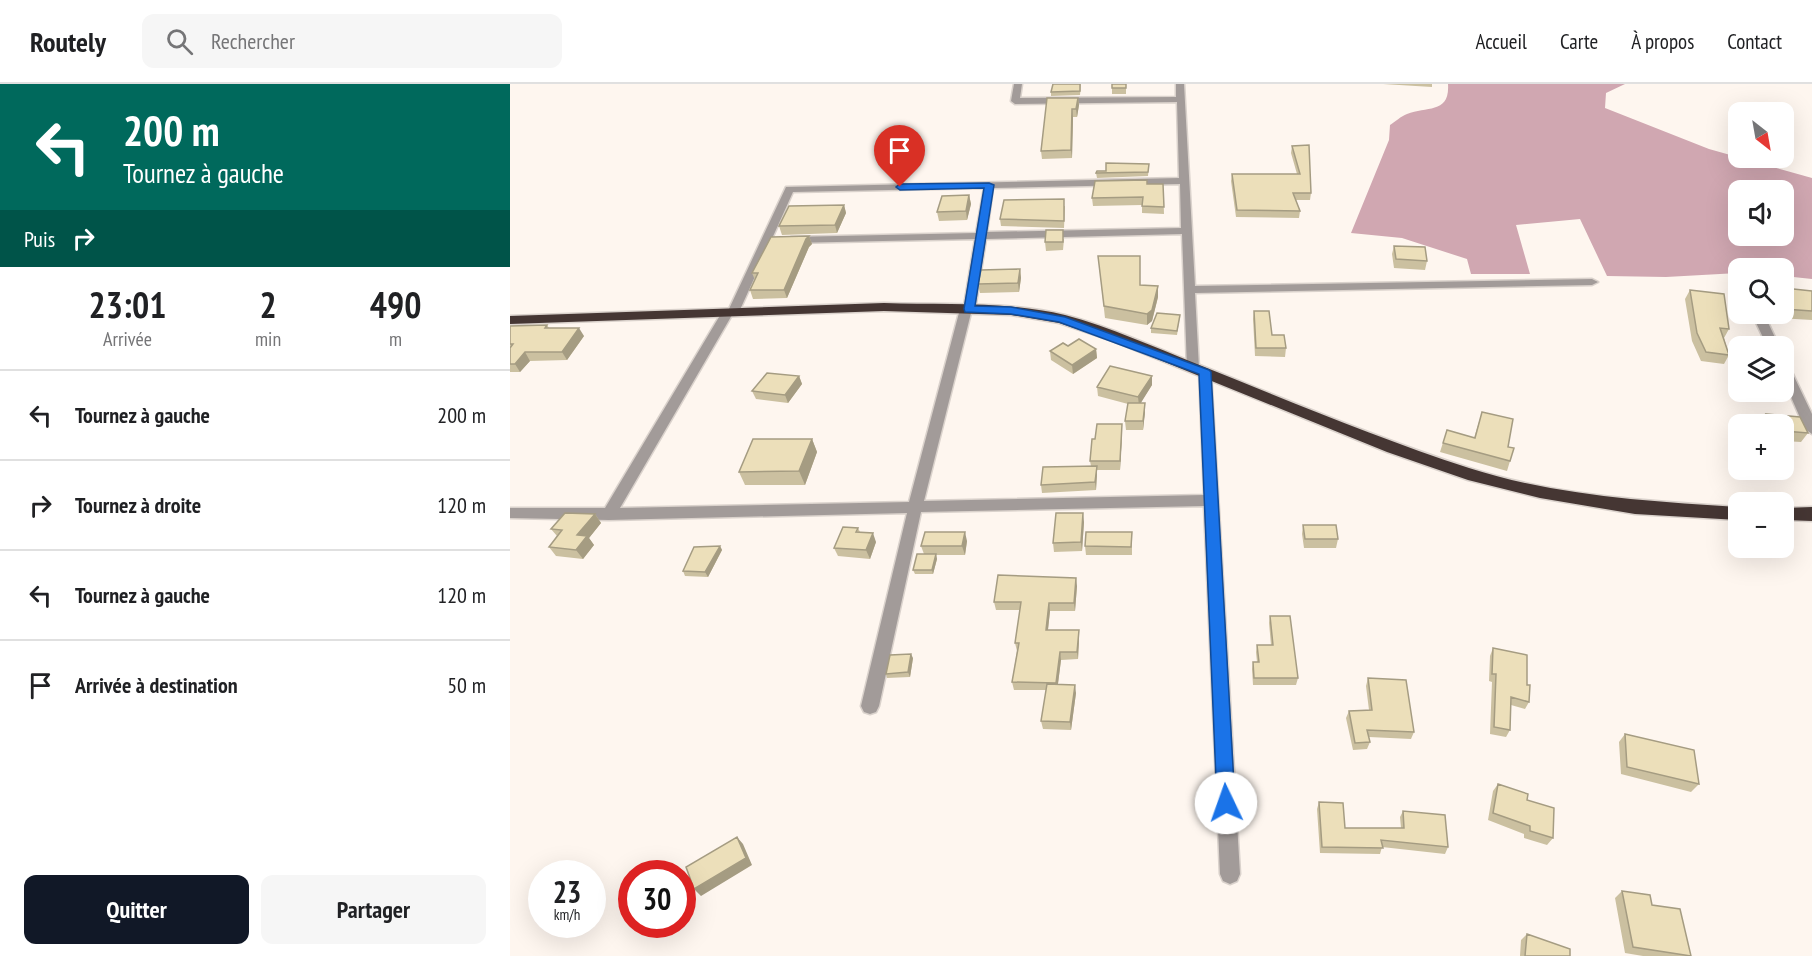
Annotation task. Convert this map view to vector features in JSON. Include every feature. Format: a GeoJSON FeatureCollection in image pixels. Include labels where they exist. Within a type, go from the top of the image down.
{"type":"FeatureCollection","features":[{"type":"Feature","properties":{"kind":"highway"},"geometry":{"type":"LineString","coordinates":[[510,320],[884,307],[1011,311],[1062,319],[1199,370],[1393,448],[1468,474],[1540,492],[1635,507],[1728,513]]}},
{"type":"Feature","properties":{"kind":"highway"},"geometry":{"type":"LineString","coordinates":[[1794,514],[1812,514]]}},
{"type":"Feature","properties":{"kind":"street"},"geometry":{"type":"LineString","coordinates":[[1018,84],[1015,101],[1181,99]]}},
{"type":"Feature","properties":{"kind":"street"},"geometry":{"type":"LineString","coordinates":[[1180,84],[1190,290],[1211,500],[1230,874]]}},
{"type":"Feature","properties":{"kind":"street"},"geometry":{"type":"LineString","coordinates":[[609,514],[730,312],[789,189],[1185,181]]}},
{"type":"Feature","properties":{"kind":"street"},"geometry":{"type":"LineString","coordinates":[[870,706],[915,508],[968,309],[989,185]]}},
{"type":"Feature","properties":{"kind":"street"},"geometry":{"type":"LineString","coordinates":[[766,240],[1187,231]]}},
{"type":"Feature","properties":{"kind":"street"},"geometry":{"type":"LineString","coordinates":[[1190,290],[1592,282]]}},
{"type":"Feature","properties":{"kind":"street"},"geometry":{"type":"LineString","coordinates":[[1794,390],[1812,429]]}},
{"type":"Feature","properties":{"kind":"street"},"geometry":{"type":"LineString","coordinates":[[510,513],[609,514],[1211,500]]}},
{"type":"Feature","properties":{"kind":"shaded area"},"geometry":{"type":"Polygon","coordinates":[[[1448,84],[1625,84],[1606,93],[1605,108],[1728,154],[1728,168],[1776,168],[1812,178],[1812,279],[1794,277],[1794,258],[1728,258],[1728,274],[1666,277],[1607,276],[1580,219],[1516,225],[1530,274],[1471,274],[1467,259],[1402,238],[1351,233],[1389,140],[1390,125],[1407,114],[1436,107],[1445,100],[1448,94],[1448,84]]]}},
{"type":"Feature","properties":{"kind":"building"},"geometry":{"type":"Polygon","coordinates":[[[1053,84],[1080,84],[1080,91],[1051,92],[1053,84]]]}},
{"type":"Feature","properties":{"kind":"building"},"geometry":{"type":"Polygon","coordinates":[[[1112,84],[1126,84],[1126,88],[1112,88],[1112,84]]]}},
{"type":"Feature","properties":{"kind":"building"},"geometry":{"type":"Polygon","coordinates":[[[1047,98],[1078,98],[1076,109],[1072,109],[1071,150],[1041,151],[1047,98]]]}},
{"type":"Feature","properties":{"kind":"building"},"geometry":{"type":"Polygon","coordinates":[[[1309,145],[1311,193],[1293,193],[1300,211],[1237,210],[1232,174],[1300,174],[1292,146],[1309,145]]]}},
{"type":"Feature","properties":{"kind":"building"},"geometry":{"type":"Polygon","coordinates":[[[1106,163],[1149,164],[1148,172],[1096,173],[1106,171],[1106,163]]]}},
{"type":"Feature","properties":{"kind":"building"},"geometry":{"type":"Polygon","coordinates":[[[1147,180],[1147,184],[1163,184],[1164,207],[1142,206],[1143,197],[1092,198],[1095,181],[1147,180]]]}},
{"type":"Feature","properties":{"kind":"building"},"geometry":{"type":"Polygon","coordinates":[[[969,195],[966,211],[937,212],[942,196],[969,195]]]}},
{"type":"Feature","properties":{"kind":"building"},"geometry":{"type":"Polygon","coordinates":[[[1064,199],[1064,221],[1000,219],[1004,200],[1064,199]]]}},
{"type":"Feature","properties":{"kind":"building"},"geometry":{"type":"Polygon","coordinates":[[[844,205],[835,225],[779,226],[789,206],[844,205]]]}},
{"type":"Feature","properties":{"kind":"building"},"geometry":{"type":"Polygon","coordinates":[[[1046,230],[1063,230],[1063,242],[1045,242],[1046,230]]]}},
{"type":"Feature","properties":{"kind":"building"},"geometry":{"type":"Polygon","coordinates":[[[809,236],[784,290],[750,290],[758,273],[752,273],[771,237],[809,236]]]}},
{"type":"Feature","properties":{"kind":"building"},"geometry":{"type":"Polygon","coordinates":[[[1394,246],[1425,247],[1427,261],[1396,259],[1394,246]]]}},
{"type":"Feature","properties":{"kind":"building"},"geometry":{"type":"Polygon","coordinates":[[[1098,256],[1140,256],[1140,285],[1158,286],[1152,310],[1147,314],[1104,306],[1098,256]]]}},
{"type":"Feature","properties":{"kind":"building"},"geometry":{"type":"Polygon","coordinates":[[[1020,269],[1018,283],[978,284],[981,270],[1020,269]]]}},
{"type":"Feature","properties":{"kind":"building"},"geometry":{"type":"Polygon","coordinates":[[[1794,289],[1812,291],[1812,311],[1794,310],[1794,289]]]}},
{"type":"Feature","properties":{"kind":"building"},"geometry":{"type":"Polygon","coordinates":[[[1690,290],[1724,294],[1729,329],[1720,328],[1728,355],[1706,352],[1697,333],[1690,290]]]}},
{"type":"Feature","properties":{"kind":"building"},"geometry":{"type":"Polygon","coordinates":[[[1254,311],[1269,311],[1272,335],[1284,335],[1286,348],[1256,348],[1254,311]]]}},
{"type":"Feature","properties":{"kind":"building"},"geometry":{"type":"Polygon","coordinates":[[[1157,313],[1180,315],[1177,331],[1151,328],[1157,313]]]}},
{"type":"Feature","properties":{"kind":"building"},"geometry":{"type":"Polygon","coordinates":[[[547,325],[545,328],[579,328],[562,352],[525,352],[515,364],[510,364],[510,348],[513,344],[510,344],[510,326],[547,325]]]}},
{"type":"Feature","properties":{"kind":"building"},"geometry":{"type":"Polygon","coordinates":[[[1079,339],[1096,349],[1072,365],[1050,351],[1063,343],[1068,346],[1079,339]]]}},
{"type":"Feature","properties":{"kind":"building"},"geometry":{"type":"Polygon","coordinates":[[[1110,366],[1152,376],[1138,397],[1097,387],[1110,366]]]}},
{"type":"Feature","properties":{"kind":"building"},"geometry":{"type":"Polygon","coordinates":[[[767,373],[799,376],[785,395],[752,391],[767,373]]]}},
{"type":"Feature","properties":{"kind":"building"},"geometry":{"type":"Polygon","coordinates":[[[1128,403],[1145,403],[1143,421],[1125,421],[1128,403]]]}},
{"type":"Feature","properties":{"kind":"building"},"geometry":{"type":"Polygon","coordinates":[[[1482,412],[1513,419],[1508,447],[1514,448],[1510,461],[1443,443],[1447,430],[1475,438],[1482,412]]]}},
{"type":"Feature","properties":{"kind":"building"},"geometry":{"type":"Polygon","coordinates":[[[1794,416],[1800,417],[1808,433],[1794,432],[1794,416]]]}},
{"type":"Feature","properties":{"kind":"building"},"geometry":{"type":"Polygon","coordinates":[[[1097,424],[1122,424],[1120,461],[1090,461],[1092,439],[1095,439],[1097,424]]]}},
{"type":"Feature","properties":{"kind":"building"},"geometry":{"type":"Polygon","coordinates":[[[753,439],[812,439],[799,471],[739,472],[753,439]]]}},
{"type":"Feature","properties":{"kind":"building"},"geometry":{"type":"Polygon","coordinates":[[[1097,466],[1095,482],[1041,485],[1043,467],[1097,466]]]}},
{"type":"Feature","properties":{"kind":"building"},"geometry":{"type":"Polygon","coordinates":[[[565,513],[595,514],[577,535],[587,536],[576,550],[549,547],[562,530],[551,529],[565,513]]]}},
{"type":"Feature","properties":{"kind":"building"},"geometry":{"type":"Polygon","coordinates":[[[1056,513],[1083,513],[1081,542],[1053,543],[1056,513]]]}},
{"type":"Feature","properties":{"kind":"building"},"geometry":{"type":"Polygon","coordinates":[[[1303,525],[1336,525],[1338,539],[1305,539],[1303,525]]]}},
{"type":"Feature","properties":{"kind":"building"},"geometry":{"type":"Polygon","coordinates":[[[843,527],[858,528],[856,532],[873,533],[866,550],[834,548],[843,527]]]}},
{"type":"Feature","properties":{"kind":"building"},"geometry":{"type":"Polygon","coordinates":[[[925,532],[965,532],[962,546],[921,546],[925,532]]]}},
{"type":"Feature","properties":{"kind":"building"},"geometry":{"type":"Polygon","coordinates":[[[1086,532],[1132,532],[1131,547],[1085,546],[1086,532]]]}},
{"type":"Feature","properties":{"kind":"building"},"geometry":{"type":"Polygon","coordinates":[[[720,546],[705,572],[683,571],[694,547],[720,546]]]}},
{"type":"Feature","properties":{"kind":"building"},"geometry":{"type":"Polygon","coordinates":[[[917,554],[936,554],[932,570],[913,570],[917,554]]]}},
{"type":"Feature","properties":{"kind":"building"},"geometry":{"type":"Polygon","coordinates":[[[998,575],[1076,578],[1074,603],[1049,603],[1046,630],[1079,630],[1077,652],[1060,652],[1056,683],[1012,682],[1019,643],[1015,643],[1021,602],[994,602],[998,575]]]}},
{"type":"Feature","properties":{"kind":"building"},"geometry":{"type":"Polygon","coordinates":[[[1270,616],[1290,616],[1298,678],[1254,678],[1253,662],[1259,662],[1257,645],[1273,645],[1270,616]]]}},
{"type":"Feature","properties":{"kind":"building"},"geometry":{"type":"Polygon","coordinates":[[[1493,648],[1527,655],[1529,702],[1511,697],[1510,730],[1494,727],[1496,674],[1492,674],[1493,648]]]}},
{"type":"Feature","properties":{"kind":"building"},"geometry":{"type":"Polygon","coordinates":[[[911,654],[908,672],[886,674],[890,655],[911,654]]]}},
{"type":"Feature","properties":{"kind":"building"},"geometry":{"type":"Polygon","coordinates":[[[1368,678],[1406,680],[1414,732],[1367,730],[1370,742],[1355,743],[1349,711],[1372,710],[1368,678]]]}},
{"type":"Feature","properties":{"kind":"building"},"geometry":{"type":"Polygon","coordinates":[[[1047,684],[1075,685],[1070,722],[1041,721],[1047,684]]]}},
{"type":"Feature","properties":{"kind":"building"},"geometry":{"type":"Polygon","coordinates":[[[1625,734],[1694,750],[1699,784],[1627,767],[1625,734]]]}},
{"type":"Feature","properties":{"kind":"building"},"geometry":{"type":"Polygon","coordinates":[[[1498,784],[1528,794],[1527,800],[1554,808],[1553,838],[1530,831],[1530,826],[1493,813],[1498,784]]]}},
{"type":"Feature","properties":{"kind":"building"},"geometry":{"type":"Polygon","coordinates":[[[1319,802],[1343,803],[1345,828],[1404,828],[1403,811],[1445,815],[1448,847],[1381,840],[1383,848],[1322,847],[1319,802]]]}},
{"type":"Feature","properties":{"kind":"building"},"geometry":{"type":"Polygon","coordinates":[[[737,837],[746,858],[696,888],[696,861],[737,837]]]}},
{"type":"Feature","properties":{"kind":"building"},"geometry":{"type":"Polygon","coordinates":[[[1622,891],[1650,895],[1652,905],[1680,909],[1691,956],[1633,947],[1622,891]]]}},
{"type":"Feature","properties":{"kind":"building"},"geometry":{"type":"Polygon","coordinates":[[[1527,934],[1570,949],[1570,956],[1525,956],[1527,934]]]}},
{"type":"Feature","properties":{"kind":"route"},"geometry":{"type":"LineString","coordinates":[[900,187],[989,185],[969,309],[1011,311],[1062,319],[1205,372],[1226,803]]}}]}
